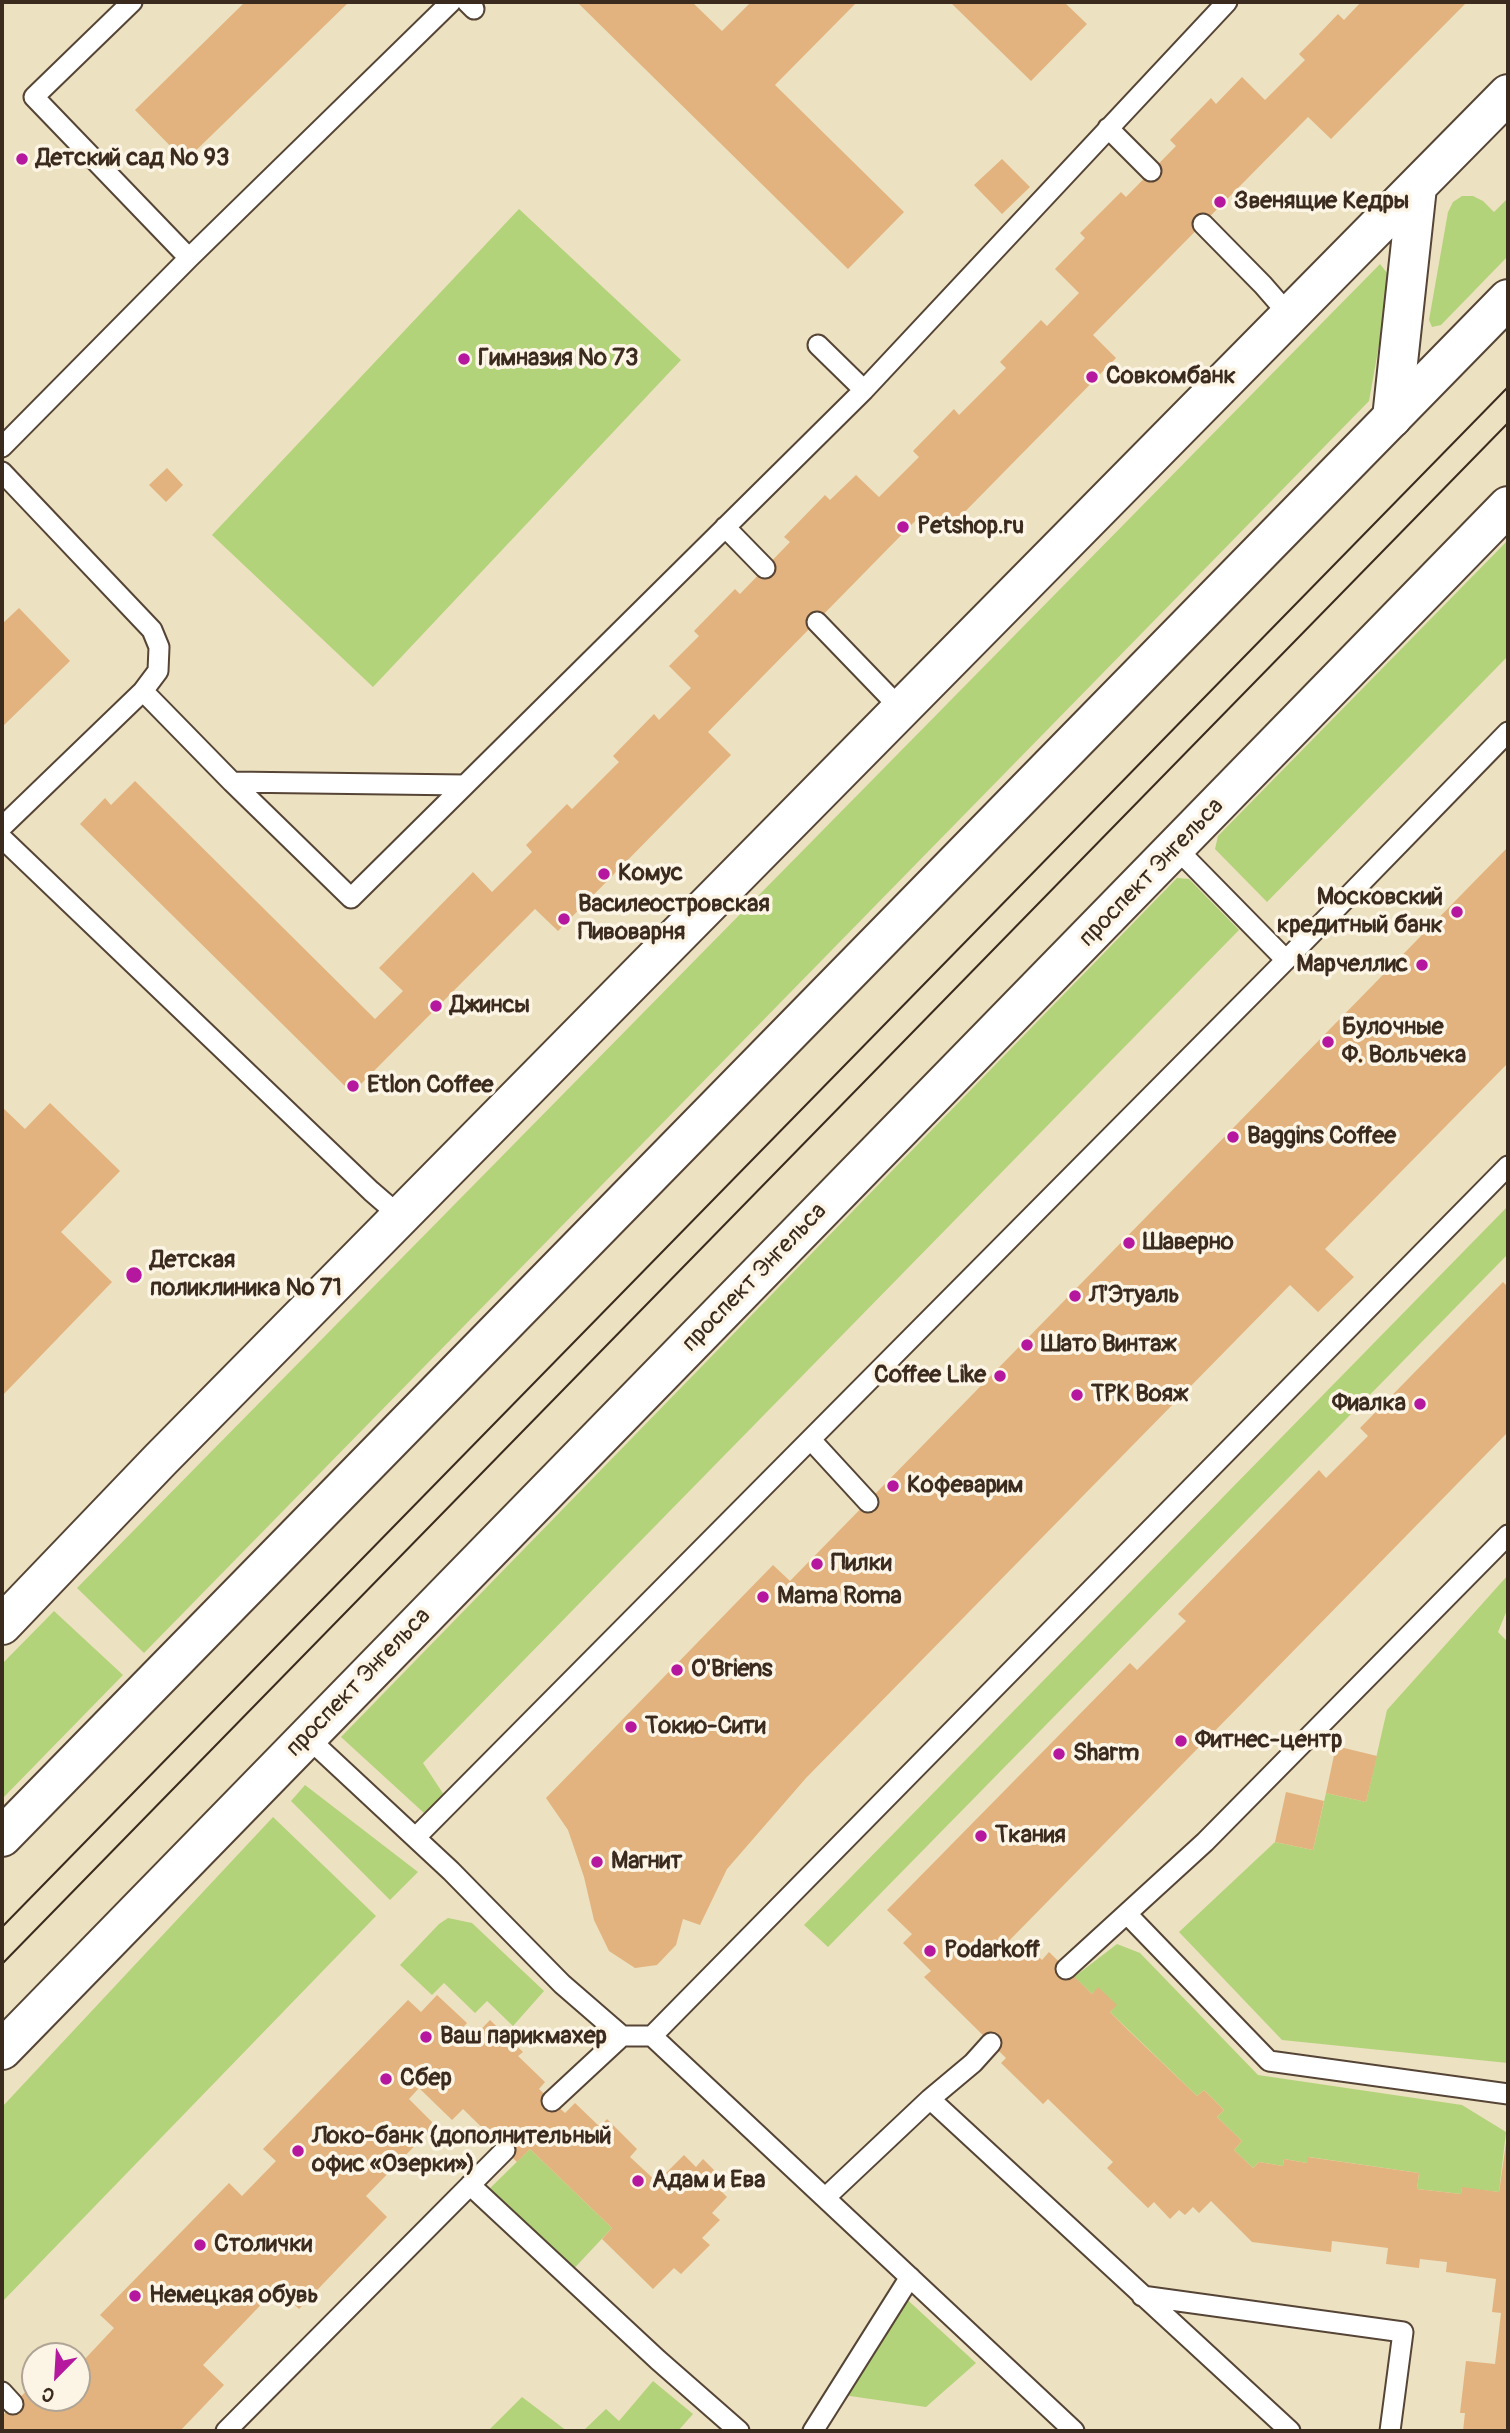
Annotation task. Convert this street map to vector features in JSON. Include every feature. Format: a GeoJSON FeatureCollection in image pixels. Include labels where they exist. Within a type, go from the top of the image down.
{"type":"FeatureCollection","features":[{"type":"Feature","properties":{"kind":"main road"},"geometry":{"type":"LineString","coordinates":[[2,1625],[161,1459],[1508,94]]}},
{"type":"Feature","properties":{"kind":"main road"},"geometry":{"type":"LineString","coordinates":[[1392,418],[1417,187]]}},
{"type":"Feature","properties":{"kind":"main road"},"geometry":{"type":"LineString","coordinates":[[2,1837],[1508,299]]}},
{"type":"Feature","properties":{"kind":"main road","name":"проспект Энгельса"},"geometry":{"type":"LineString","coordinates":[[2,2050],[1508,506]]}},
{"type":"Feature","properties":{"kind":"lane"},"geometry":{"type":"LineString","coordinates":[[132,2],[34,97],[189,258]]}},
{"type":"Feature","properties":{"kind":"lane"},"geometry":{"type":"LineString","coordinates":[[2,447],[189,258],[451,2]]}},
{"type":"Feature","properties":{"kind":"lane"},"geometry":{"type":"LineString","coordinates":[[143,691],[351,898],[864,390],[1227,2]]}},
{"type":"Feature","properties":{"kind":"lane"},"geometry":{"type":"LineString","coordinates":[[1108,128],[1151,171]]}},
{"type":"Feature","properties":{"kind":"lane"},"geometry":{"type":"LineString","coordinates":[[1203,224],[1290,316]]}},
{"type":"Feature","properties":{"kind":"lane"},"geometry":{"type":"LineString","coordinates":[[818,345],[864,390]]}},
{"type":"Feature","properties":{"kind":"lane"},"geometry":{"type":"LineString","coordinates":[[2,472],[152,630],[159,648],[158,671],[143,691],[2,827]]}},
{"type":"Feature","properties":{"kind":"lane"},"geometry":{"type":"LineString","coordinates":[[725,527],[765,568]]}},
{"type":"Feature","properties":{"kind":"lane"},"geometry":{"type":"LineString","coordinates":[[817,622],[901,709]]}},
{"type":"Feature","properties":{"kind":"lane"},"geometry":{"type":"LineString","coordinates":[[416,1837],[1286,960],[1508,732]]}},
{"type":"Feature","properties":{"kind":"lane"},"geometry":{"type":"LineString","coordinates":[[232,782],[465,785]]}},
{"type":"Feature","properties":{"kind":"lane"},"geometry":{"type":"LineString","coordinates":[[2,838],[401,1217]]}},
{"type":"Feature","properties":{"kind":"lane"},"geometry":{"type":"LineString","coordinates":[[1176,848],[1286,960]]}},
{"type":"Feature","properties":{"kind":"lane"},"geometry":{"type":"LineString","coordinates":[[652,2036],[1508,1166]]}},
{"type":"Feature","properties":{"kind":"lane"},"geometry":{"type":"LineString","coordinates":[[811,1440],[867,1502]]}},
{"type":"Feature","properties":{"kind":"lane"},"geometry":{"type":"LineString","coordinates":[[1066,1969],[1215,1832],[1508,1535]]}},
{"type":"Feature","properties":{"kind":"lane"},"geometry":{"type":"LineString","coordinates":[[306,1737],[416,1837],[562,1984],[622,2036],[652,2036],[1074,2431]]}},
{"type":"Feature","properties":{"kind":"lane"},"geometry":{"type":"LineString","coordinates":[[1127,1914],[1269,2061],[1508,2094]]}},
{"type":"Feature","properties":{"kind":"lane"},"geometry":{"type":"LineString","coordinates":[[552,2101],[622,2036]]}},
{"type":"Feature","properties":{"kind":"lane"},"geometry":{"type":"LineString","coordinates":[[826,2197],[930,2099],[973,2063],[991,2043]]}},
{"type":"Feature","properties":{"kind":"lane"},"geometry":{"type":"LineString","coordinates":[[930,2099],[1290,2431]]}},
{"type":"Feature","properties":{"kind":"lane"},"geometry":{"type":"LineString","coordinates":[[226,2431],[505,2150]]}},
{"type":"Feature","properties":{"kind":"lane"},"geometry":{"type":"LineString","coordinates":[[470,2185],[657,2360],[739,2431]]}},
{"type":"Feature","properties":{"kind":"lane"},"geometry":{"type":"LineString","coordinates":[[813,2431],[910,2277]]}},
{"type":"Feature","properties":{"kind":"lane"},"geometry":{"type":"LineString","coordinates":[[1142,2296],[1403,2332],[1390,2431]]}},
{"type":"Feature","properties":{"kind":"green space"},"geometry":{"type":"Polygon","coordinates":[[[1462,196],[1473,196],[1483,201],[1494,212],[1508,198],[1508,256],[1441,325],[1432,327],[1429,320],[1448,212],[1453,202],[1462,196]]]}},
{"type":"Feature","properties":{"kind":"green space"},"geometry":{"type":"Polygon","coordinates":[[[519,209],[681,360],[373,687],[212,535],[519,209]]]}},
{"type":"Feature","properties":{"kind":"green space"},"geometry":{"type":"Polygon","coordinates":[[[1380,264],[1391,278],[1369,401],[144,1653],[77,1588],[1380,264]]]}},
{"type":"Feature","properties":{"kind":"green space"},"geometry":{"type":"Polygon","coordinates":[[[1508,540],[1508,656],[1267,902],[1215,849],[1218,836],[1508,540]]]}},
{"type":"Feature","properties":{"kind":"green space"},"geometry":{"type":"Polygon","coordinates":[[[1177,878],[1189,879],[1239,930],[423,1763],[444,1795],[424,1813],[341,1737],[1177,878]]]}},
{"type":"Feature","properties":{"kind":"green space"},"geometry":{"type":"Polygon","coordinates":[[[1508,1206],[1508,1254],[828,1947],[804,1925],[1508,1206]]]}},
{"type":"Feature","properties":{"kind":"green space"},"geometry":{"type":"Polygon","coordinates":[[[1508,1575],[1508,1611],[1498,1632],[1508,1642],[1508,2063],[1282,2040],[1179,1932],[1275,1842],[1313,1850],[1326,1793],[1366,1802],[1387,1710],[1508,1575]]]}},
{"type":"Feature","properties":{"kind":"green space"},"geometry":{"type":"Polygon","coordinates":[[[54,1611],[123,1675],[2,1799],[2,1664],[54,1611]]]}},
{"type":"Feature","properties":{"kind":"green space"},"geometry":{"type":"Polygon","coordinates":[[[305,1785],[418,1872],[390,1900],[291,1801],[305,1785]]]}},
{"type":"Feature","properties":{"kind":"green space"},"geometry":{"type":"Polygon","coordinates":[[[273,1817],[376,1916],[2,2302],[2,2107],[273,1817]]]}},
{"type":"Feature","properties":{"kind":"green space"},"geometry":{"type":"Polygon","coordinates":[[[448,1918],[472,1923],[544,1991],[513,2026],[487,2001],[475,2013],[444,1983],[432,1995],[400,1965],[448,1918]]]}},
{"type":"Feature","properties":{"kind":"green space"},"geometry":{"type":"Polygon","coordinates":[[[1117,1944],[1140,1953],[1258,2075],[1462,2105],[1506,2132],[1499,2192],[1462,2188],[1461,2194],[1417,2189],[1419,2173],[1309,2157],[1307,2163],[1284,2159],[1283,2166],[1259,2162],[1253,2168],[1234,2150],[1242,2141],[1217,2117],[1224,2110],[1204,2090],[1197,2096],[1110,2012],[1116,2005],[1098,1988],[1092,1994],[1074,1977],[1117,1944]]]}},
{"type":"Feature","properties":{"kind":"green space"},"geometry":{"type":"Polygon","coordinates":[[[530,2149],[612,2228],[567,2276],[482,2196],[530,2149]]]}},
{"type":"Feature","properties":{"kind":"green space"},"geometry":{"type":"Polygon","coordinates":[[[900,2293],[976,2363],[926,2407],[836,2394],[900,2293]]]}},
{"type":"Feature","properties":{"kind":"green space"},"geometry":{"type":"Polygon","coordinates":[[[653,2381],[693,2414],[678,2431],[583,2431],[606,2409],[619,2421],[653,2381]]]}},
{"type":"Feature","properties":{"kind":"green space"},"geometry":{"type":"Polygon","coordinates":[[[522,2397],[567,2431],[488,2431],[522,2397]]]}},
{"type":"Feature","properties":{"kind":"building"},"geometry":{"type":"Polygon","coordinates":[[[245,2],[349,2],[185,161],[135,110],[245,2]]]}},
{"type":"Feature","properties":{"kind":"building"},"geometry":{"type":"Polygon","coordinates":[[[577,2],[692,2],[722,31],[751,2],[857,2],[775,85],[904,212],[848,269],[577,2]]]}},
{"type":"Feature","properties":{"kind":"building"},"geometry":{"type":"Polygon","coordinates":[[[950,2],[1064,2],[1087,24],[1031,81],[950,2]]]}},
{"type":"Feature","properties":{"kind":"building"},"geometry":{"type":"Polygon","coordinates":[[[1361,2],[1467,2],[1331,139],[1308,117],[1093,335],[1116,358],[943,534],[922,514],[708,732],[731,755],[558,931],[535,909],[352,1093],[80,824],[105,798],[111,805],[135,781],[375,1019],[403,991],[379,968],[473,872],[492,892],[532,852],[526,845],[567,804],[572,809],[619,762],[613,756],[654,714],[659,720],[691,688],[669,666],[699,636],[694,631],[735,589],[740,594],[790,542],[784,537],[825,495],[830,500],[856,475],[879,497],[919,457],[913,451],[954,409],[959,415],[1006,368],[1000,362],[1041,320],[1047,326],[1079,293],[1055,269],[1085,238],[1080,233],[1121,192],[1126,197],[1176,146],[1170,140],[1211,98],[1216,104],[1242,77],[1265,100],[1305,60],[1299,54],[1338,14],[1344,20],[1361,2]]]}},
{"type":"Feature","properties":{"kind":"building"},"geometry":{"type":"Polygon","coordinates":[[[1002,159],[1030,187],[1002,214],[974,185],[1002,159]]]}},
{"type":"Feature","properties":{"kind":"building"},"geometry":{"type":"Polygon","coordinates":[[[167,468],[183,485],[166,502],[149,485],[167,468]]]}},
{"type":"Feature","properties":{"kind":"building"},"geometry":{"type":"Polygon","coordinates":[[[19,608],[70,661],[2,727],[2,624],[19,608]]]}},
{"type":"Feature","properties":{"kind":"building","name":"ТРК Вояж"},"geometry":{"type":"Polygon","coordinates":[[[1508,847],[1508,1063],[1325,1249],[1354,1277],[1318,1312],[1290,1285],[806,1778],[727,1869],[700,1925],[683,1919],[676,1945],[657,1965],[635,1968],[609,1951],[594,1920],[584,1877],[568,1830],[546,1798],[773,1565],[790,1581],[1508,847]]]}},
{"type":"Feature","properties":{"kind":"building"},"geometry":{"type":"Polygon","coordinates":[[[50,1103],[120,1171],[61,1232],[112,1282],[2,1396],[2,1107],[25,1129],[50,1103]]]}},
{"type":"Feature","properties":{"kind":"building"},"geometry":{"type":"Polygon","coordinates":[[[1503,1282],[1508,1287],[1508,1432],[1000,1950],[1007,1957],[1023,1942],[1042,1960],[1049,1952],[1092,1994],[1098,1987],[1117,2005],[1110,2012],[1128,2030],[1197,2096],[1204,2090],[1224,2110],[1217,2117],[1242,2141],[1234,2150],[1253,2168],[1259,2162],[1283,2166],[1284,2159],[1307,2163],[1308,2157],[1419,2173],[1417,2189],[1461,2194],[1462,2187],[1499,2192],[1508,2129],[1508,2431],[1463,2431],[1465,2413],[1460,2413],[1466,2361],[1495,2364],[1501,2313],[1492,2312],[1496,2279],[1446,2272],[1447,2262],[1420,2259],[1419,2268],[1386,2264],[1388,2248],[1332,2241],[1331,2252],[1252,2242],[1211,2201],[1199,2213],[1193,2207],[1185,2215],[1179,2210],[1170,2219],[1154,2202],[1148,2208],[1107,2168],[1113,2162],[1048,2099],[1043,2104],[1001,2063],[1006,2058],[924,1977],[931,1971],[903,1943],[912,1934],[887,1910],[1130,1663],[1137,1670],[1186,1621],[1178,1614],[1319,1470],[1326,1478],[1368,1436],[1360,1428],[1503,1282]]]}},
{"type":"Feature","properties":{"kind":"building"},"geometry":{"type":"Polygon","coordinates":[[[1336,1746],[1377,1756],[1366,1802],[1326,1793],[1336,1746]]]}},
{"type":"Feature","properties":{"kind":"building"},"geometry":{"type":"Polygon","coordinates":[[[1286,1792],[1324,1801],[1313,1850],[1275,1842],[1286,1792]]]}},
{"type":"Feature","properties":{"kind":"building"},"geometry":{"type":"Polygon","coordinates":[[[437,1995],[467,2023],[460,2031],[470,2041],[490,2020],[523,2052],[518,2056],[545,2082],[539,2089],[565,2113],[575,2103],[600,2127],[607,2119],[637,2149],[630,2157],[657,2182],[684,2155],[696,2167],[703,2159],[722,2178],[715,2185],[727,2197],[712,2213],[720,2220],[702,2238],[710,2245],[681,2274],[674,2268],[653,2289],[602,2239],[612,2228],[530,2149],[517,2162],[463,2109],[452,2120],[419,2088],[409,2099],[435,2125],[366,2196],[387,2217],[299,2309],[277,2288],[203,2365],[224,2385],[180,2431],[2,2431],[2,2416],[21,2396],[21,2412],[91,2412],[91,2352],[114,2328],[100,2315],[229,2183],[242,2196],[276,2161],[263,2149],[408,2000],[421,2012],[437,1995]]]}},
{"type":"Feature","properties":{"kind":"tram line"},"geometry":{"type":"LineString","coordinates":[[2,1927],[1508,387]]}},
{"type":"Feature","properties":{"kind":"tram line"},"geometry":{"type":"LineString","coordinates":[[2,1964],[1508,423]]}},
{"type":"Feature","properties":{"kind":"place","name":"Детский сад № 93"},"geometry":{"type":"Point","coordinates":[22,159]}},
{"type":"Feature","properties":{"kind":"place","name":"Звенящие Кедры"},"geometry":{"type":"Point","coordinates":[1220,202]}},
{"type":"Feature","properties":{"kind":"place","name":"Гимназия № 73"},"geometry":{"type":"Point","coordinates":[464,359]}},
{"type":"Feature","properties":{"kind":"place","name":"Совкомбанк"},"geometry":{"type":"Point","coordinates":[1092,377]}},
{"type":"Feature","properties":{"kind":"place","name":"Petshop.ru"},"geometry":{"type":"Point","coordinates":[903,527]}},
{"type":"Feature","properties":{"kind":"place","name":"Комус"},"geometry":{"type":"Point","coordinates":[604,874]}},
{"type":"Feature","properties":{"kind":"place","name":"Московский кредитный банк"},"geometry":{"type":"Point","coordinates":[1457,912]}},
{"type":"Feature","properties":{"kind":"place","name":"Василеостровская Пивоварня"},"geometry":{"type":"Point","coordinates":[564,919]}},
{"type":"Feature","properties":{"kind":"place","name":"Марчеллис"},"geometry":{"type":"Point","coordinates":[1422,965]}},
{"type":"Feature","properties":{"kind":"place","name":"Джинсы"},"geometry":{"type":"Point","coordinates":[436,1006]}},
{"type":"Feature","properties":{"kind":"place","name":"Булочные Ф. Вольчека"},"geometry":{"type":"Point","coordinates":[1328,1042]}},
{"type":"Feature","properties":{"kind":"place","name":"Etlon Coffee"},"geometry":{"type":"Point","coordinates":[353,1086]}},
{"type":"Feature","properties":{"kind":"place","name":"Baggins Coffee"},"geometry":{"type":"Point","coordinates":[1233,1137]}},
{"type":"Feature","properties":{"kind":"place","name":"Шаверно"},"geometry":{"type":"Point","coordinates":[1129,1243]}},
{"type":"Feature","properties":{"kind":"place","name":"Детская поликлиника № 71"},"geometry":{"type":"Point","coordinates":[134,1275]}},
{"type":"Feature","properties":{"kind":"place","name":"Л'Этуаль"},"geometry":{"type":"Point","coordinates":[1075,1296]}},
{"type":"Feature","properties":{"kind":"place","name":"Шато Винтаж"},"geometry":{"type":"Point","coordinates":[1027,1345]}},
{"type":"Feature","properties":{"kind":"place","name":"Coffee Like"},"geometry":{"type":"Point","coordinates":[1000,1376]}},
{"type":"Feature","properties":{"kind":"place","name":"ТРК Вояж"},"geometry":{"type":"Point","coordinates":[1077,1395]}},
{"type":"Feature","properties":{"kind":"place","name":"Фиалка"},"geometry":{"type":"Point","coordinates":[1420,1404]}},
{"type":"Feature","properties":{"kind":"place","name":"Кофеварим"},"geometry":{"type":"Point","coordinates":[893,1486]}},
{"type":"Feature","properties":{"kind":"place","name":"Пилки"},"geometry":{"type":"Point","coordinates":[817,1564]}},
{"type":"Feature","properties":{"kind":"place","name":"Mama Roma"},"geometry":{"type":"Point","coordinates":[763,1597]}},
{"type":"Feature","properties":{"kind":"place","name":"O'Briens"},"geometry":{"type":"Point","coordinates":[677,1670]}},
{"type":"Feature","properties":{"kind":"place","name":"Токио-Сити"},"geometry":{"type":"Point","coordinates":[631,1727]}},
{"type":"Feature","properties":{"kind":"place","name":"Фитнес-центр"},"geometry":{"type":"Point","coordinates":[1181,1741]}},
{"type":"Feature","properties":{"kind":"place","name":"Sharm"},"geometry":{"type":"Point","coordinates":[1059,1754]}},
{"type":"Feature","properties":{"kind":"place","name":"Ткания"},"geometry":{"type":"Point","coordinates":[981,1836]}},
{"type":"Feature","properties":{"kind":"place","name":"Магнит"},"geometry":{"type":"Point","coordinates":[597,1862]}},
{"type":"Feature","properties":{"kind":"place","name":"Podarkoff"},"geometry":{"type":"Point","coordinates":[930,1951]}},
{"type":"Feature","properties":{"kind":"place","name":"Ваш парикмахер"},"geometry":{"type":"Point","coordinates":[426,2037]}},
{"type":"Feature","properties":{"kind":"place","name":"Сбер"},"geometry":{"type":"Point","coordinates":[386,2079]}},
{"type":"Feature","properties":{"kind":"place","name":"Локо-банк (дополнительный офис «Озерки»)"},"geometry":{"type":"Point","coordinates":[298,2151]}},
{"type":"Feature","properties":{"kind":"place","name":"Адам и Ева"},"geometry":{"type":"Point","coordinates":[638,2181]}},
{"type":"Feature","properties":{"kind":"place","name":"Столички"},"geometry":{"type":"Point","coordinates":[200,2245]}},
{"type":"Feature","properties":{"kind":"place","name":"Немецкая обувь"},"geometry":{"type":"Point","coordinates":[135,2296]}}]}
